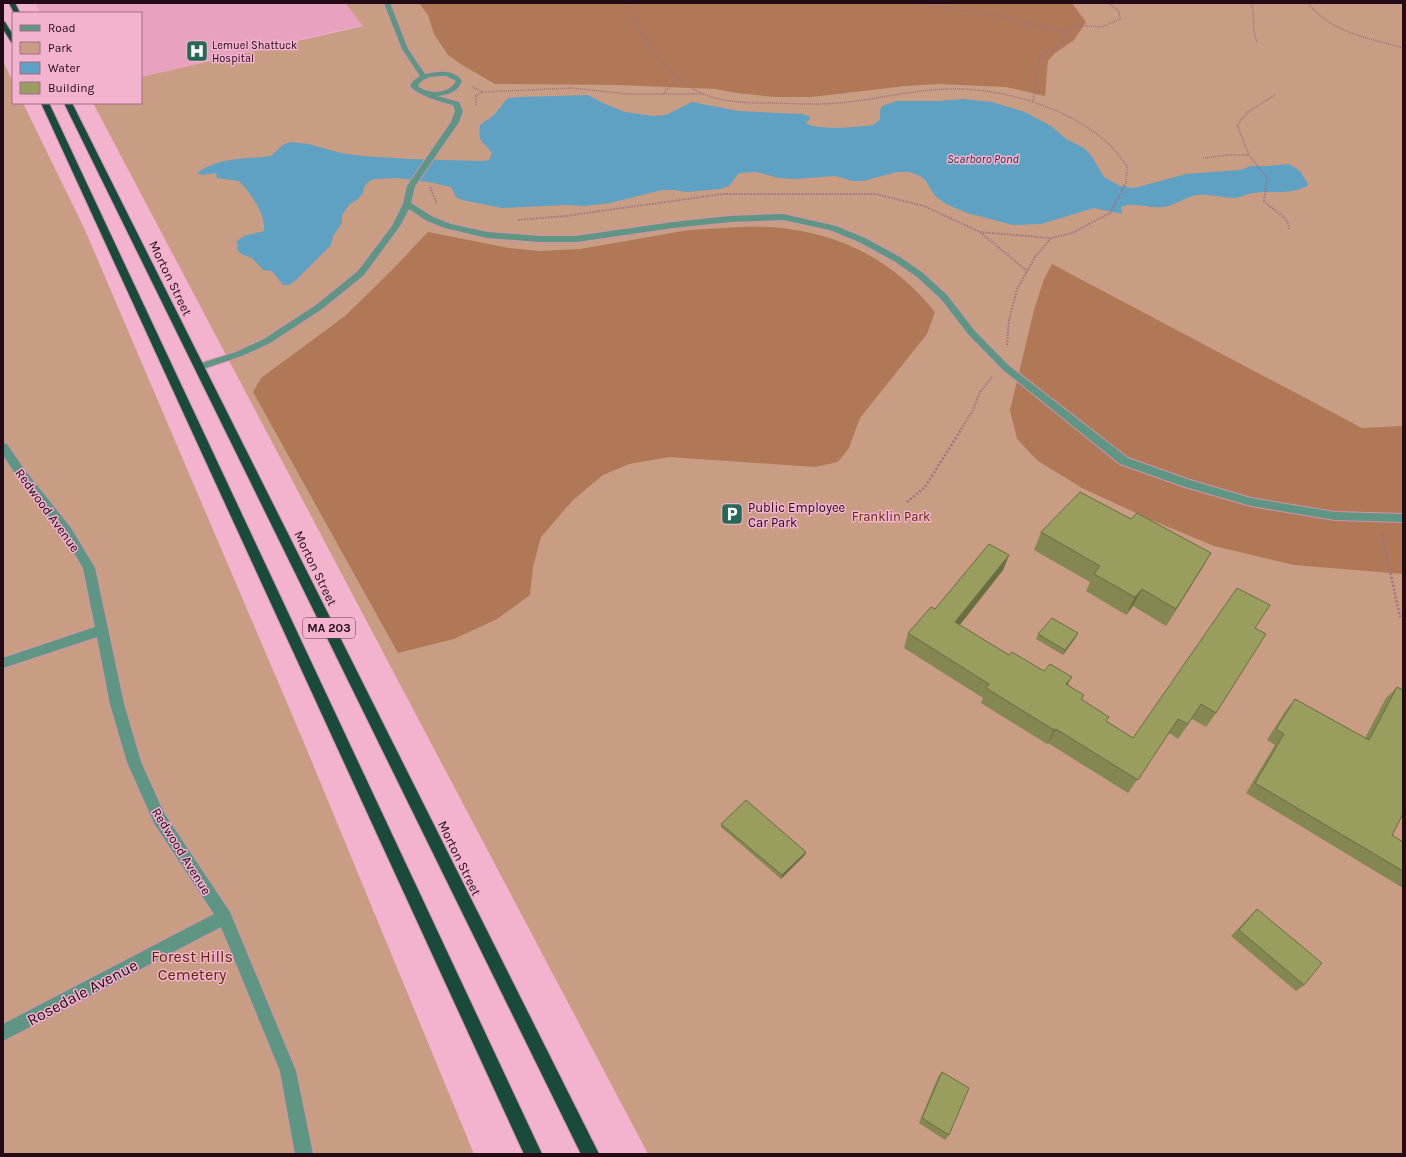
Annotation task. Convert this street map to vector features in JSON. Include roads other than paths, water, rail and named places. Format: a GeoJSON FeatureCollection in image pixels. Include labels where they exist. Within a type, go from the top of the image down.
{"type":"FeatureCollection","features":[{"type":"Feature","properties":{"kind":"highway"},"geometry":{"type":"LineString","coordinates":[[12,3],[16,12]]}},
{"type":"Feature","properties":{"kind":"highway"},"geometry":{"type":"LineString","coordinates":[[3,23],[12,40]]}},
{"type":"Feature","properties":{"kind":"highway","name":"MA 203"},"geometry":{"type":"LineString","coordinates":[[45,104],[533,1154]]}},
{"type":"Feature","properties":{"kind":"highway","name":"Morton Street"},"geometry":{"type":"LineString","coordinates":[[68,104],[590,1154]]}},
{"type":"Feature","properties":{"kind":"street"},"geometry":{"type":"LineString","coordinates":[[387,3],[405,49],[424,77]]}},
{"type":"Feature","properties":{"kind":"street"},"geometry":{"type":"LineString","coordinates":[[199,367],[239,354],[267,340],[319,307],[361,273],[396,226],[407,204],[411,186],[429,157],[450,131],[458,117],[459,111],[456,104],[435,98],[430,94],[420,91],[414,86],[417,81],[432,75],[446,74],[457,78],[459,81],[456,87],[451,90],[430,94]]}},
{"type":"Feature","properties":{"kind":"street"},"geometry":{"type":"LineString","coordinates":[[407,204],[430,219],[466,231],[487,235],[539,239],[576,238],[730,219],[783,217],[833,228],[862,240],[897,258],[914,271],[944,297],[971,332],[1005,367],[1124,460],[1186,483],[1251,502],[1335,516],[1403,518]]}},
{"type":"Feature","properties":{"kind":"street","name":"Redwood Avenue"},"geometry":{"type":"LineString","coordinates":[[3,448],[67,531],[89,568],[117,704],[134,762],[159,818],[225,918],[288,1071],[304,1154]]}},
{"type":"Feature","properties":{"kind":"street"},"geometry":{"type":"LineString","coordinates":[[3,663],[102,630]]}},
{"type":"Feature","properties":{"kind":"street","name":"Rosedale Avenue"},"geometry":{"type":"LineString","coordinates":[[3,1033],[225,918]]}},
{"type":"Feature","properties":{"kind":"water","name":"Scarboro Pond"},"geometry":{"type":"Polygon","coordinates":[[[588,95],[625,112],[653,116],[666,115],[692,102],[738,111],[802,114],[809,116],[810,119],[806,123],[828,128],[873,125],[880,120],[880,111],[882,106],[897,101],[938,101],[963,99],[992,102],[1025,112],[1051,126],[1066,139],[1084,148],[1091,155],[1104,177],[1120,186],[1134,188],[1186,174],[1240,170],[1251,166],[1289,164],[1300,171],[1308,185],[1288,192],[1260,192],[1235,198],[1198,195],[1163,207],[1126,205],[1121,207],[1122,214],[1094,208],[1041,224],[1013,225],[967,213],[946,204],[935,196],[926,181],[920,176],[909,172],[897,172],[863,181],[853,181],[835,176],[795,179],[779,178],[756,172],[739,173],[729,186],[720,189],[686,192],[662,190],[610,203],[584,206],[565,205],[502,208],[462,200],[456,197],[451,187],[429,182],[397,178],[374,179],[368,182],[364,187],[363,193],[358,199],[349,205],[342,215],[342,223],[333,236],[331,245],[296,280],[289,285],[283,285],[272,271],[263,270],[252,258],[241,254],[237,249],[238,245],[236,242],[244,236],[264,231],[264,224],[260,211],[248,191],[239,181],[217,178],[216,173],[202,175],[197,173],[224,161],[271,156],[283,145],[290,142],[308,144],[341,153],[362,156],[410,159],[489,160],[492,153],[480,138],[480,125],[494,115],[509,98],[588,95]]]}},
{"type":"Feature","properties":{"kind":"place","name":"Lemuel Shattuck Hospital"},"geometry":{"type":"Point","coordinates":[197,51]}},
{"type":"Feature","properties":{"kind":"place","name":"Public Employee Car Park"},"geometry":{"type":"Point","coordinates":[732,514]}},
{"type":"Feature","properties":{"kind":"park label","name":"Franklin Park"},"geometry":{"type":"Point","coordinates":[891,516]}},
{"type":"Feature","properties":{"kind":"park label","name":"Forest Hills Cemetery"},"geometry":{"type":"Point","coordinates":[192,965]}}]}
